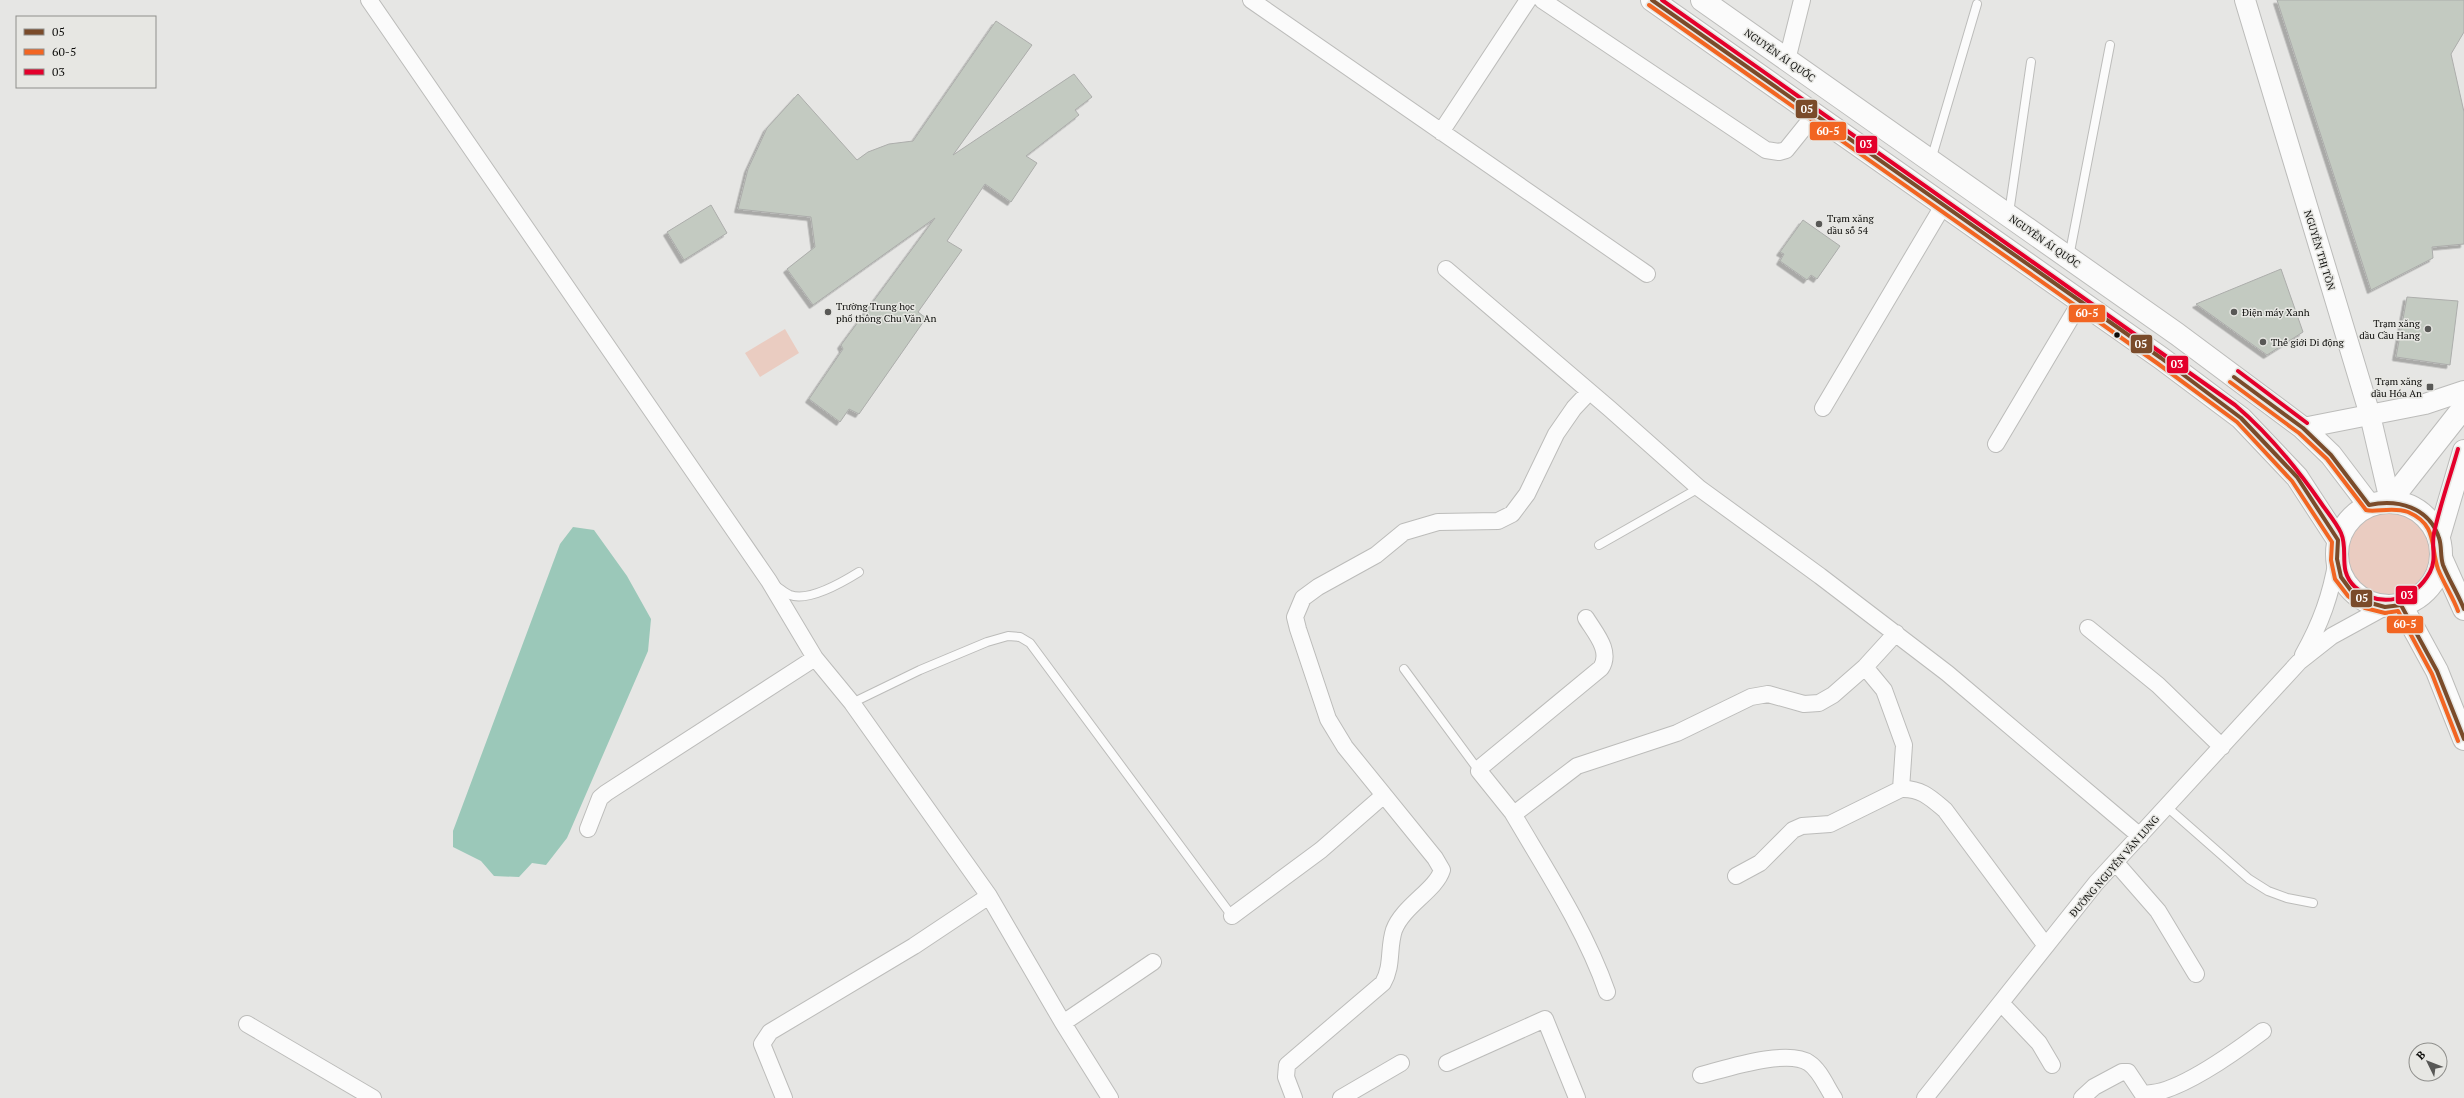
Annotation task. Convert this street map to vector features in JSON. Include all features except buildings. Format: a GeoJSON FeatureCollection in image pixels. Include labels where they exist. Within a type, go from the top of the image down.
{"type":"FeatureCollection","features":[{"type":"Feature","properties":{"kind":"main road"},"geometry":{"type":"LineString","coordinates":[[1652,0],[2081,301],[2241,418],[2297,477],[2338,549]]}},
{"type":"Feature","properties":{"kind":"main road","name":"NGUYỄN ÁI QUỐC"},"geometry":{"type":"LineString","coordinates":[[1702,0],[2069,258],[2303,428],[2380,503]]}},
{"type":"Feature","properties":{"kind":"main road"},"geometry":{"type":"LineString","coordinates":[[1859,146],[1877,123]]}},
{"type":"Feature","properties":{"kind":"main road"},"geometry":{"type":"LineString","coordinates":[[2380,503],[2411,506],[2428,518],[2439,536],[2442,547],[2442,560],[2432,584],[2424,594],[2393,606],[2367,602],[2352,592],[2341,577],[2338,549],[2345,525],[2356,513],[2380,503],[2464,407]]}},
{"type":"Feature","properties":{"kind":"main road"},"geometry":{"type":"LineString","coordinates":[[2439,536],[2464,451]]}},
{"type":"Feature","properties":{"kind":"main road"},"geometry":{"type":"LineString","coordinates":[[2442,560],[2464,609]]}},
{"type":"Feature","properties":{"kind":"main road"},"geometry":{"type":"LineString","coordinates":[[2393,606],[2437,671],[2464,740]]}},
{"type":"Feature","properties":{"kind":"street"},"geometry":{"type":"LineString","coordinates":[[369,0],[769,581],[815,658],[852,703],[989,896],[1063,1023],[1110,1098]]}},
{"type":"Feature","properties":{"kind":"street"},"geometry":{"type":"LineString","coordinates":[[1251,0],[1648,274]]}},
{"type":"Feature","properties":{"kind":"street"},"geometry":{"type":"LineString","coordinates":[[1441,132],[1528,0]]}},
{"type":"Feature","properties":{"kind":"street"},"geometry":{"type":"LineString","coordinates":[[1542,0],[1766,150],[1779,152],[1786,150],[1815,114]]}},
{"type":"Feature","properties":{"kind":"street"},"geometry":{"type":"LineString","coordinates":[[1787,60],[1802,0]]}},
{"type":"Feature","properties":{"kind":"street","name":"NGUYỄN THỊ TỒN"},"geometry":{"type":"LineString","coordinates":[[2245,0],[2370,415],[2380,503]]}},
{"type":"Feature","properties":{"kind":"street"},"geometry":{"type":"LineString","coordinates":[[1824,408],[1944,204]]}},
{"type":"Feature","properties":{"kind":"street"},"geometry":{"type":"LineString","coordinates":[[1446,269],[1699,488],[1896,633],[1947,673],[2140,836]]}},
{"type":"Feature","properties":{"kind":"street"},"geometry":{"type":"LineString","coordinates":[[1996,444],[2081,301]]}},
{"type":"Feature","properties":{"kind":"street"},"geometry":{"type":"LineString","coordinates":[[2303,428],[2425,404],[2464,391]]}},
{"type":"Feature","properties":{"kind":"street"},"geometry":{"type":"LineString","coordinates":[[1294,1098],[1286,1077],[1287,1065],[1383,983],[1389,973],[1394,929],[1413,902],[1433,885],[1440,874],[1441,867],[1345,747],[1328,719],[1298,629],[1295,617],[1297,609],[1303,598],[1318,587],[1376,555],[1404,532],[1438,522],[1498,520],[1512,514],[1527,494],[1556,434],[1574,408],[1589,392]]}},
{"type":"Feature","properties":{"kind":"street","name":"ĐƯỜNG NGUYỄN VĂN LUNG"},"geometry":{"type":"LineString","coordinates":[[2299,662],[2320,625],[2332,588],[2338,549]]}},
{"type":"Feature","properties":{"kind":"street","name":"ĐƯỜNG NGUYỄN VĂN LUNG"},"geometry":{"type":"LineString","coordinates":[[1925,1098],[2046,946],[2116,863],[2299,662],[2332,636],[2393,606]]}},
{"type":"Feature","properties":{"kind":"street"},"geometry":{"type":"LineString","coordinates":[[1586,618],[1606,652],[1605,663],[1601,668],[1481,767],[1479,771],[1512,812],[1558,890],[1600,972],[1607,992]]}},
{"type":"Feature","properties":{"kind":"street"},"geometry":{"type":"LineString","coordinates":[[2088,628],[2158,684],[2222,747]]}},
{"type":"Feature","properties":{"kind":"street"},"geometry":{"type":"LineString","coordinates":[[1512,812],[1518,811],[1577,766],[1677,733],[1752,697],[1768,694],[1804,704],[1819,703],[1834,695],[1865,667],[1896,633]]}},
{"type":"Feature","properties":{"kind":"street"},"geometry":{"type":"LineString","coordinates":[[588,829],[600,798],[606,793],[815,658]]}},
{"type":"Feature","properties":{"kind":"street"},"geometry":{"type":"LineString","coordinates":[[1865,667],[1884,690],[1904,745],[1901,789]]}},
{"type":"Feature","properties":{"kind":"street"},"geometry":{"type":"LineString","coordinates":[[1736,876],[1760,863],[1793,830],[1802,826],[1830,824],[1901,789],[1912,788],[1925,793],[1945,810],[2046,946]]}},
{"type":"Feature","properties":{"kind":"street"},"geometry":{"type":"LineString","coordinates":[[1232,916],[1321,850],[1384,795]]}},
{"type":"Feature","properties":{"kind":"street"},"geometry":{"type":"LineString","coordinates":[[2116,863],[2158,911],[2196,974]]}},
{"type":"Feature","properties":{"kind":"street"},"geometry":{"type":"LineString","coordinates":[[784,1098],[762,1044],[770,1032],[914,946],[989,896]]}},
{"type":"Feature","properties":{"kind":"street"},"geometry":{"type":"LineString","coordinates":[[1063,1023],[1153,962]]}},
{"type":"Feature","properties":{"kind":"street"},"geometry":{"type":"LineString","coordinates":[[2001,1003],[2039,1043],[2052,1065]]}},
{"type":"Feature","properties":{"kind":"street"},"geometry":{"type":"LineString","coordinates":[[1447,1063],[1545,1019],[1577,1098]]}},
{"type":"Feature","properties":{"kind":"street"},"geometry":{"type":"LineString","coordinates":[[247,1024],[373,1098]]}},
{"type":"Feature","properties":{"kind":"street"},"geometry":{"type":"LineString","coordinates":[[2082,1098],[2094,1088],[2122,1072],[2128,1072],[2142,1092],[2158,1093],[2199,1076],[2227,1059],[2263,1031]]}},
{"type":"Feature","properties":{"kind":"street"},"geometry":{"type":"LineString","coordinates":[[1701,1075],[1762,1061],[1794,1058],[1809,1063],[1834,1098]]}},
{"type":"Feature","properties":{"kind":"street"},"geometry":{"type":"LineString","coordinates":[[1341,1098],[1401,1063]]}},
{"type":"Feature","properties":{"kind":"lane"},"geometry":{"type":"LineString","coordinates":[[1931,161],[1978,4]]}},
{"type":"Feature","properties":{"kind":"lane"},"geometry":{"type":"LineString","coordinates":[[2069,258],[2110,45]]}},
{"type":"Feature","properties":{"kind":"lane"},"geometry":{"type":"LineString","coordinates":[[2009,216],[2031,62]]}},
{"type":"Feature","properties":{"kind":"lane"},"geometry":{"type":"LineString","coordinates":[[1599,545],[1699,488]]}},
{"type":"Feature","properties":{"kind":"lane"},"geometry":{"type":"LineString","coordinates":[[769,581],[790,595],[801,596],[833,587],[859,572]]}},
{"type":"Feature","properties":{"kind":"lane"},"geometry":{"type":"LineString","coordinates":[[852,703],[920,670],[987,642],[1008,636],[1020,637],[1030,643],[1232,916]]}},
{"type":"Feature","properties":{"kind":"lane"},"geometry":{"type":"LineString","coordinates":[[1404,669],[1479,771]]}},
{"type":"Feature","properties":{"kind":"lane"},"geometry":{"type":"LineString","coordinates":[[2167,807],[2249,879],[2261,887],[2287,898],[2313,903]]}},
{"type":"Feature","properties":{"kind":"shaded area"},"geometry":{"type":"Polygon","coordinates":[[[785,329],[799,353],[760,377],[745,353],[785,329]]]}},
{"type":"Feature","properties":{"kind":"shaded area"},"geometry":{"type":"Polygon","coordinates":[[[2389,513],[2405,517],[2418,525],[2426,538],[2430,554],[2426,570],[2418,583],[2405,591],[2389,595],[2373,591],[2360,583],[2352,570],[2348,554],[2352,538],[2360,525],[2373,517],[2389,513]]]}},
{"type":"Feature","properties":{"kind":"shaded area"},"geometry":{"type":"Polygon","coordinates":[[[573,527],[594,530],[627,576],[651,619],[648,651],[567,838],[546,865],[532,863],[519,877],[494,876],[481,861],[453,847],[453,831],[560,544],[573,527]]]}},
{"type":"Feature","properties":{"kind":"transit line","name":"05"},"geometry":{"type":"LineString","coordinates":[[1652,0],[2161,358],[2241,418],[2297,477],[2338,540],[2337,559],[2341,577],[2352,592],[2367,602],[2385,607],[2401,605],[2437,671],[2464,739]]}},
{"type":"Feature","properties":{"kind":"transit line","name":"03"},"geometry":{"type":"LineString","coordinates":[[1662,0],[2235,405],[2259,427],[2281,451],[2302,476],[2334,521],[2343,540],[2346,574],[2355,587],[2365,594],[2386,600],[2396,599],[2415,589],[2423,582],[2430,572],[2434,557],[2434,533],[2458,449]]}},
{"type":"Feature","properties":{"kind":"transit line","name":"60-5"},"geometry":{"type":"LineString","coordinates":[[1649,5],[2157,363],[2237,422],[2292,481],[2332,542],[2331,560],[2335,579],[2348,596],[2365,608],[2385,613],[2398,611],[2432,674],[2458,741]]}},
{"type":"Feature","properties":{"kind":"transit line","name":"03"},"geometry":{"type":"LineString","coordinates":[[2238,371],[2307,423]]}},
{"type":"Feature","properties":{"kind":"transit line","name":"05"},"geometry":{"type":"LineString","coordinates":[[2234,377],[2303,428],[2331,455],[2369,505],[2380,503],[2401,505],[2420,512],[2428,519],[2439,538],[2443,565],[2464,609]]}},
{"type":"Feature","properties":{"kind":"transit line","name":"60-5"},"geometry":{"type":"LineString","coordinates":[[2230,382],[2299,433],[2327,459],[2366,510],[2402,510],[2418,517],[2424,523],[2429,530],[2438,569],[2458,611]]}},
{"type":"Feature","properties":{"kind":"place","name":"Trạm xăng dầu số 54"},"geometry":{"type":"Point","coordinates":[1819,224]}},
{"type":"Feature","properties":{"kind":"place","name":"Trường Trung học phổ thông Chu Văn An"},"geometry":{"type":"Point","coordinates":[828,312]}},
{"type":"Feature","properties":{"kind":"place","name":"Điện máy Xanh"},"geometry":{"type":"Point","coordinates":[2234,312]}},
{"type":"Feature","properties":{"kind":"place","name":"Trạm xăng dầu Cầu Hang"},"geometry":{"type":"Point","coordinates":[2428,329]}},
{"type":"Feature","properties":{"kind":"place","name":"Thế giới Di động"},"geometry":{"type":"Point","coordinates":[2263,342]}},
{"type":"Feature","properties":{"kind":"place","name":"Trạm xăng dầu Hóa An"},"geometry":{"type":"Point","coordinates":[2430,387]}}]}
